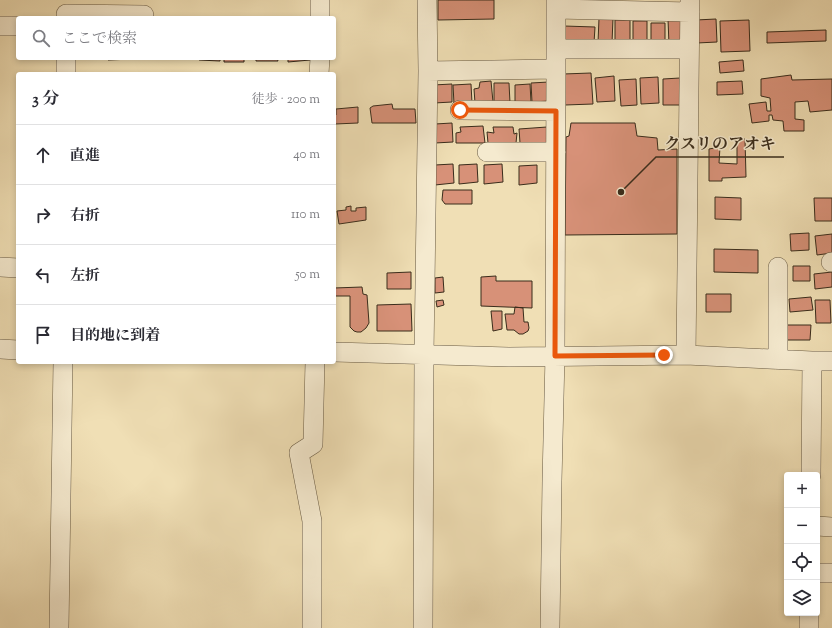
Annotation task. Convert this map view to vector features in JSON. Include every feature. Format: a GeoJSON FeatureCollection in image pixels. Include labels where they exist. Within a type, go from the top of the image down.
{"type":"FeatureCollection","features":[{"type":"Feature","properties":{"kind":"street"},"geometry":{"type":"LineString","coordinates":[[320,0],[320,16]]}},
{"type":"Feature","properties":{"kind":"street"},"geometry":{"type":"LineString","coordinates":[[423,628],[424,355],[428,71],[427,0]]}},
{"type":"Feature","properties":{"kind":"street"},"geometry":{"type":"LineString","coordinates":[[550,628],[555,356],[556,5],[690,6],[686,355]]}},
{"type":"Feature","properties":{"kind":"street"},"geometry":{"type":"LineString","coordinates":[[66,11],[144,15]]}},
{"type":"Feature","properties":{"kind":"street"},"geometry":{"type":"LineString","coordinates":[[0,26],[16,26]]}},
{"type":"Feature","properties":{"kind":"street"},"geometry":{"type":"LineString","coordinates":[[556,49],[689,49]]}},
{"type":"Feature","properties":{"kind":"street"},"geometry":{"type":"LineString","coordinates":[[66,60],[66,72]]}},
{"type":"Feature","properties":{"kind":"street"},"geometry":{"type":"LineString","coordinates":[[319,72],[320,60]]}},
{"type":"Feature","properties":{"kind":"street"},"geometry":{"type":"LineString","coordinates":[[428,71],[556,68]]}},
{"type":"Feature","properties":{"kind":"street"},"geometry":{"type":"LineString","coordinates":[[460,110],[556,111]]}},
{"type":"Feature","properties":{"kind":"street"},"geometry":{"type":"LineString","coordinates":[[487,152],[556,152]]}},
{"type":"Feature","properties":{"kind":"street"},"geometry":{"type":"LineString","coordinates":[[0,267],[16,268]]}},
{"type":"Feature","properties":{"kind":"street"},"geometry":{"type":"LineString","coordinates":[[778,267],[778,360]]}},
{"type":"Feature","properties":{"kind":"street"},"geometry":{"type":"LineString","coordinates":[[0,349],[16,350]]}},
{"type":"Feature","properties":{"kind":"street"},"geometry":{"type":"LineString","coordinates":[[336,352],[509,357],[686,355],[778,360],[832,361]]}},
{"type":"Feature","properties":{"kind":"street"},"geometry":{"type":"LineString","coordinates":[[811,472],[812,361]]}},
{"type":"Feature","properties":{"kind":"street"},"geometry":{"type":"LineString","coordinates":[[59,628],[63,364]]}},
{"type":"Feature","properties":{"kind":"street"},"geometry":{"type":"LineString","coordinates":[[312,628],[312,521],[299,453],[313,444],[316,364]]}},
{"type":"Feature","properties":{"kind":"street"},"geometry":{"type":"LineString","coordinates":[[820,526],[832,526]]}},
{"type":"Feature","properties":{"kind":"street"},"geometry":{"type":"LineString","coordinates":[[820,573],[832,573]]}},
{"type":"Feature","properties":{"kind":"street"},"geometry":{"type":"LineString","coordinates":[[809,616],[809,628]]}},
{"type":"Feature","properties":{"kind":"building"},"geometry":{"type":"Polygon","coordinates":[[[438,0],[494,0],[494,19],[438,20],[438,0]]]}},
{"type":"Feature","properties":{"kind":"building"},"geometry":{"type":"Polygon","coordinates":[[[599,18],[613,18],[612,43],[598,43],[599,18]]]}},
{"type":"Feature","properties":{"kind":"building"},"geometry":{"type":"Polygon","coordinates":[[[681,18],[682,44],[669,45],[668,19],[681,18]]]}},
{"type":"Feature","properties":{"kind":"building"},"geometry":{"type":"Polygon","coordinates":[[[716,19],[717,42],[697,43],[696,20],[716,19]]]}},
{"type":"Feature","properties":{"kind":"building"},"geometry":{"type":"Polygon","coordinates":[[[615,20],[630,20],[630,43],[615,44],[615,20]]]}},
{"type":"Feature","properties":{"kind":"building"},"geometry":{"type":"Polygon","coordinates":[[[749,20],[750,51],[721,52],[720,21],[749,20]]]}},
{"type":"Feature","properties":{"kind":"building"},"geometry":{"type":"Polygon","coordinates":[[[633,21],[647,21],[647,44],[633,44],[633,21]]]}},
{"type":"Feature","properties":{"kind":"building"},"geometry":{"type":"Polygon","coordinates":[[[651,23],[665,23],[665,44],[651,44],[651,23]]]}},
{"type":"Feature","properties":{"kind":"building"},"geometry":{"type":"Polygon","coordinates":[[[564,26],[595,27],[594,43],[563,43],[564,26]]]}},
{"type":"Feature","properties":{"kind":"building"},"geometry":{"type":"Polygon","coordinates":[[[826,30],[826,41],[767,43],[767,32],[826,30]]]}},
{"type":"Feature","properties":{"kind":"building"},"geometry":{"type":"Polygon","coordinates":[[[199,60],[220,60],[220,61],[199,60]]]}},
{"type":"Feature","properties":{"kind":"building"},"geometry":{"type":"Polygon","coordinates":[[[224,60],[244,60],[244,62],[224,62],[224,60]]]}},
{"type":"Feature","properties":{"kind":"building"},"geometry":{"type":"Polygon","coordinates":[[[278,60],[278,61],[256,61],[278,60]]]}},
{"type":"Feature","properties":{"kind":"building"},"geometry":{"type":"Polygon","coordinates":[[[288,60],[310,60],[288,62],[288,60]]]}},
{"type":"Feature","properties":{"kind":"building"},"geometry":{"type":"Polygon","coordinates":[[[743,60],[744,71],[720,73],[719,62],[743,60]]]}},
{"type":"Feature","properties":{"kind":"building"},"geometry":{"type":"Polygon","coordinates":[[[591,73],[593,104],[565,105],[563,74],[591,73]]]}},
{"type":"Feature","properties":{"kind":"building"},"geometry":{"type":"Polygon","coordinates":[[[791,75],[792,80],[832,79],[832,110],[810,112],[808,101],[795,102],[795,119],[804,120],[804,131],[784,131],[783,121],[773,120],[772,115],[769,115],[769,121],[752,123],[749,104],[766,102],[767,111],[771,111],[770,98],[761,96],[761,79],[791,75]]]}},
{"type":"Feature","properties":{"kind":"building"},"geometry":{"type":"Polygon","coordinates":[[[614,76],[615,101],[597,102],[595,78],[614,76]]]}},
{"type":"Feature","properties":{"kind":"building"},"geometry":{"type":"Polygon","coordinates":[[[658,77],[659,103],[641,104],[640,78],[658,77]]]}},
{"type":"Feature","properties":{"kind":"building"},"geometry":{"type":"Polygon","coordinates":[[[680,78],[681,105],[663,105],[663,79],[680,78]]]}},
{"type":"Feature","properties":{"kind":"building"},"geometry":{"type":"Polygon","coordinates":[[[636,79],[637,105],[621,106],[619,80],[636,79]]]}},
{"type":"Feature","properties":{"kind":"building"},"geometry":{"type":"Polygon","coordinates":[[[491,81],[493,102],[475,103],[474,89],[479,88],[480,82],[491,81]]]}},
{"type":"Feature","properties":{"kind":"building"},"geometry":{"type":"Polygon","coordinates":[[[742,81],[743,94],[717,95],[717,82],[742,81]]]}},
{"type":"Feature","properties":{"kind":"building"},"geometry":{"type":"Polygon","coordinates":[[[549,82],[550,101],[532,102],[531,83],[549,82]]]}},
{"type":"Feature","properties":{"kind":"building"},"geometry":{"type":"Polygon","coordinates":[[[494,83],[509,83],[510,103],[494,104],[494,83]]]}},
{"type":"Feature","properties":{"kind":"building"},"geometry":{"type":"Polygon","coordinates":[[[452,84],[452,102],[434,103],[433,85],[452,84]]]}},
{"type":"Feature","properties":{"kind":"building"},"geometry":{"type":"Polygon","coordinates":[[[471,84],[472,103],[454,104],[453,85],[471,84]]]}},
{"type":"Feature","properties":{"kind":"building"},"geometry":{"type":"Polygon","coordinates":[[[530,84],[531,102],[515,104],[515,85],[530,84]]]}},
{"type":"Feature","properties":{"kind":"building"},"geometry":{"type":"Polygon","coordinates":[[[392,104],[393,109],[415,109],[416,123],[372,123],[370,108],[373,106],[392,104]]]}},
{"type":"Feature","properties":{"kind":"building"},"geometry":{"type":"Polygon","coordinates":[[[358,107],[358,123],[336,124],[336,109],[358,107]]]}},
{"type":"Feature","properties":{"kind":"building"},"geometry":{"type":"Polygon","coordinates":[[[452,123],[453,142],[435,143],[435,124],[452,123]]]}},
{"type":"Feature","properties":{"kind":"building"},"geometry":{"type":"Polygon","coordinates":[[[571,123],[635,123],[637,136],[657,138],[658,150],[677,149],[677,234],[565,235],[566,137],[569,136],[571,123]]]}},
{"type":"Feature","properties":{"kind":"building"},"geometry":{"type":"Polygon","coordinates":[[[483,126],[485,143],[456,143],[456,133],[461,132],[460,127],[483,126]]]}},
{"type":"Feature","properties":{"kind":"building"},"geometry":{"type":"Polygon","coordinates":[[[493,127],[513,127],[514,134],[517,133],[516,143],[488,143],[487,132],[494,133],[493,127]]]}},
{"type":"Feature","properties":{"kind":"building"},"geometry":{"type":"Polygon","coordinates":[[[547,127],[548,143],[520,143],[519,129],[547,127]]]}},
{"type":"Feature","properties":{"kind":"building"},"geometry":{"type":"Polygon","coordinates":[[[745,139],[746,177],[722,178],[722,181],[709,181],[709,149],[720,147],[719,163],[737,164],[737,141],[745,139]]]}},
{"type":"Feature","properties":{"kind":"building"},"geometry":{"type":"Polygon","coordinates":[[[453,164],[454,183],[435,185],[435,165],[453,164]]]}},
{"type":"Feature","properties":{"kind":"building"},"geometry":{"type":"Polygon","coordinates":[[[477,164],[478,182],[459,184],[459,165],[477,164]]]}},
{"type":"Feature","properties":{"kind":"building"},"geometry":{"type":"Polygon","coordinates":[[[502,164],[503,182],[484,184],[484,165],[502,164]]]}},
{"type":"Feature","properties":{"kind":"building"},"geometry":{"type":"Polygon","coordinates":[[[537,165],[537,183],[519,185],[519,166],[537,165]]]}},
{"type":"Feature","properties":{"kind":"building"},"geometry":{"type":"Polygon","coordinates":[[[443,190],[472,190],[472,204],[445,204],[442,200],[443,190]]]}},
{"type":"Feature","properties":{"kind":"building"},"geometry":{"type":"Polygon","coordinates":[[[715,197],[741,198],[741,220],[715,219],[715,197]]]}},
{"type":"Feature","properties":{"kind":"building"},"geometry":{"type":"Polygon","coordinates":[[[814,198],[832,198],[832,221],[815,221],[814,198]]]}},
{"type":"Feature","properties":{"kind":"building"},"geometry":{"type":"Polygon","coordinates":[[[351,206],[351,211],[356,211],[356,208],[366,207],[366,220],[339,224],[337,211],[346,210],[346,207],[351,206]]]}},
{"type":"Feature","properties":{"kind":"building"},"geometry":{"type":"Polygon","coordinates":[[[809,233],[809,250],[791,251],[790,234],[809,233]]]}},
{"type":"Feature","properties":{"kind":"building"},"geometry":{"type":"Polygon","coordinates":[[[832,234],[832,253],[817,255],[815,236],[832,234]]]}},
{"type":"Feature","properties":{"kind":"building"},"geometry":{"type":"Polygon","coordinates":[[[714,249],[758,250],[758,273],[714,272],[714,249]]]}},
{"type":"Feature","properties":{"kind":"building"},"geometry":{"type":"Polygon","coordinates":[[[793,266],[810,266],[810,281],[793,281],[793,266]]]}},
{"type":"Feature","properties":{"kind":"building"},"geometry":{"type":"Polygon","coordinates":[[[411,272],[411,289],[387,289],[387,273],[411,272]]]}},
{"type":"Feature","properties":{"kind":"building"},"geometry":{"type":"Polygon","coordinates":[[[832,272],[832,287],[815,289],[814,274],[832,272]]]}},
{"type":"Feature","properties":{"kind":"building"},"geometry":{"type":"Polygon","coordinates":[[[496,276],[496,281],[532,281],[532,308],[481,306],[481,277],[496,276]]]}},
{"type":"Feature","properties":{"kind":"building"},"geometry":{"type":"Polygon","coordinates":[[[443,277],[444,292],[435,293],[435,278],[443,277]]]}},
{"type":"Feature","properties":{"kind":"building"},"geometry":{"type":"Polygon","coordinates":[[[362,287],[363,294],[367,295],[369,323],[361,332],[354,331],[350,327],[350,296],[336,296],[336,288],[362,287]]]}},
{"type":"Feature","properties":{"kind":"building"},"geometry":{"type":"Polygon","coordinates":[[[706,294],[731,294],[731,312],[706,312],[706,294]]]}},
{"type":"Feature","properties":{"kind":"building"},"geometry":{"type":"Polygon","coordinates":[[[811,297],[813,310],[790,312],[789,299],[811,297]]]}},
{"type":"Feature","properties":{"kind":"building"},"geometry":{"type":"Polygon","coordinates":[[[443,300],[444,305],[437,307],[436,301],[443,300]]]}},
{"type":"Feature","properties":{"kind":"building"},"geometry":{"type":"Polygon","coordinates":[[[815,300],[830,300],[831,323],[816,323],[815,300]]]}},
{"type":"Feature","properties":{"kind":"building"},"geometry":{"type":"Polygon","coordinates":[[[411,304],[412,331],[377,331],[377,305],[411,304]]]}},
{"type":"Feature","properties":{"kind":"building"},"geometry":{"type":"Polygon","coordinates":[[[515,307],[523,308],[524,322],[528,322],[528,331],[523,334],[519,334],[514,330],[507,330],[505,314],[514,314],[515,307]]]}},
{"type":"Feature","properties":{"kind":"building"},"geometry":{"type":"Polygon","coordinates":[[[491,311],[502,311],[502,329],[493,331],[491,311]]]}},
{"type":"Feature","properties":{"kind":"building"},"geometry":{"type":"Polygon","coordinates":[[[786,325],[811,325],[810,340],[786,340],[786,325]]]}},
{"type":"Feature","properties":{"kind":"place","name":"クスリのアオキ"},"geometry":{"type":"Point","coordinates":[621,192]}},
{"type":"Feature","properties":{"kind":"route"},"geometry":{"type":"LineString","coordinates":[[460,110],[556,111],[555,356],[664,355]]}}]}
